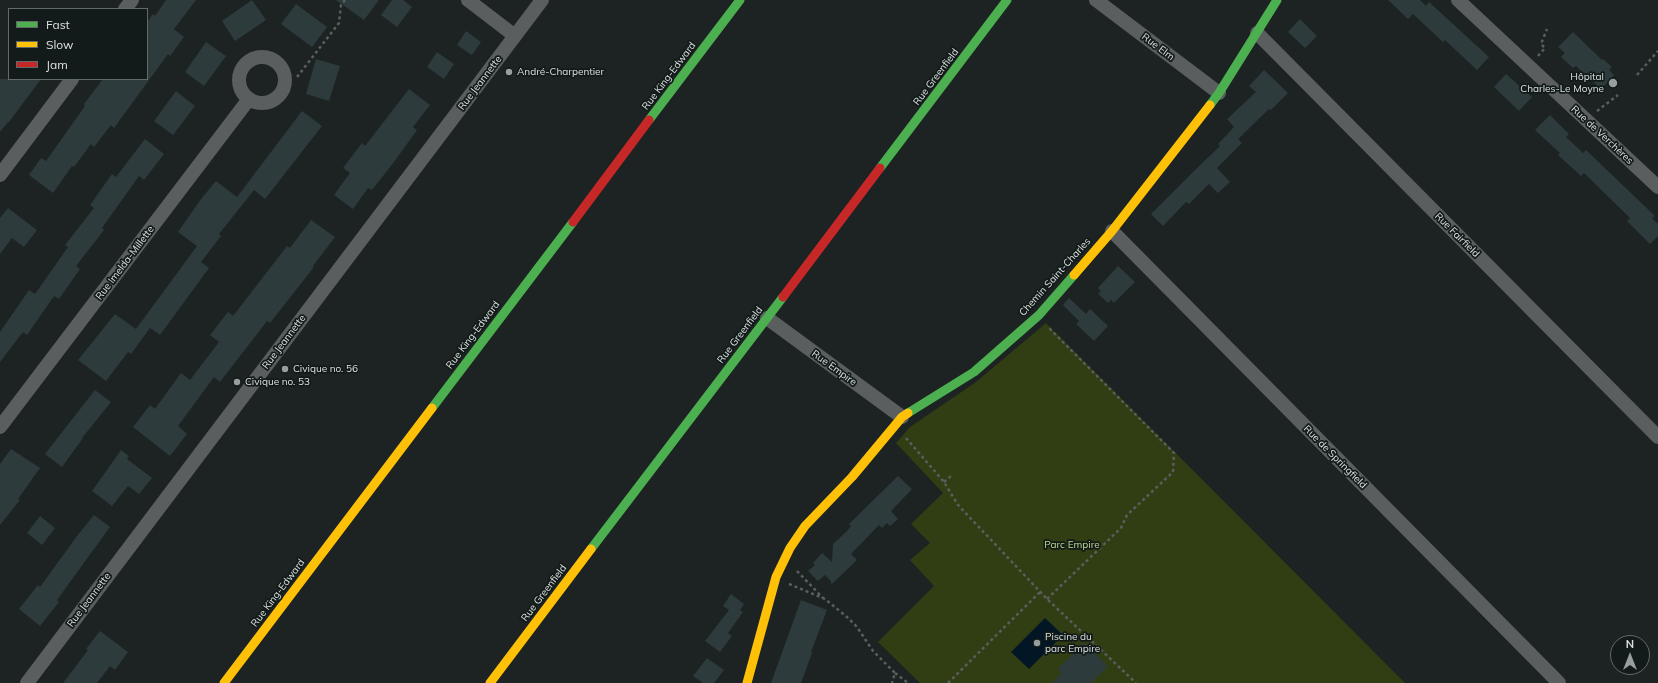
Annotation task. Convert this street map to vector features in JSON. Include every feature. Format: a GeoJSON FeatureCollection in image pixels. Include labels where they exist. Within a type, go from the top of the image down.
{"type":"FeatureCollection","features":[{"type":"Feature","properties":{"kind":"street"},"geometry":{"type":"LineString","coordinates":[[126,8],[132,0]]}},
{"type":"Feature","properties":{"kind":"street"},"geometry":{"type":"LineString","coordinates":[[468,0],[515,36]]}},
{"type":"Feature","properties":{"kind":"street","name":"Rue Jeannette"},"geometry":{"type":"LineString","coordinates":[[27,683],[542,0]]}},
{"type":"Feature","properties":{"kind":"street","name":"Rue King-Edward"},"geometry":{"type":"LineString","coordinates":[[224,683],[740,0]]}},
{"type":"Feature","properties":{"kind":"street","name":"Rue Greenfield"},"geometry":{"type":"LineString","coordinates":[[490,683],[1007,0]]}},
{"type":"Feature","properties":{"kind":"street","name":"Rue Elm"},"geometry":{"type":"LineString","coordinates":[[1096,0],[1219,93]]}},
{"type":"Feature","properties":{"kind":"street","name":"Chemin Saint-Charles"},"geometry":{"type":"LineString","coordinates":[[747,683],[776,577],[790,548],[805,526],[852,477],[902,417],[974,372],[1038,315],[1112,231],[1219,93],[1277,0]]}},
{"type":"Feature","properties":{"kind":"street","name":"Rue de Verchères"},"geometry":{"type":"LineString","coordinates":[[1458,0],[1658,187]]}},
{"type":"Feature","properties":{"kind":"street","name":"Rue Fairfield"},"geometry":{"type":"LineString","coordinates":[[1257,33],[1658,437]]}},
{"type":"Feature","properties":{"kind":"street"},"geometry":{"type":"LineString","coordinates":[[0,175],[71,80]]}},
{"type":"Feature","properties":{"kind":"street","name":"Rue Imelda-Millette"},"geometry":{"type":"LineString","coordinates":[[0,427],[249,99]]}},
{"type":"Feature","properties":{"kind":"street","name":"Rue de Springfield"},"geometry":{"type":"LineString","coordinates":[[1112,231],[1558,683]]}},
{"type":"Feature","properties":{"kind":"street","name":"Rue Empire"},"geometry":{"type":"LineString","coordinates":[[767,318],[902,417]]}},
{"type":"Feature","properties":{"kind":"path"},"geometry":{"type":"LineString","coordinates":[[297,77],[339,23],[341,5],[345,0]]}},
{"type":"Feature","properties":{"kind":"path"},"geometry":{"type":"LineString","coordinates":[[1538,56],[1545,48],[1541,44],[1547,29]]}},
{"type":"Feature","properties":{"kind":"path"},"geometry":{"type":"LineString","coordinates":[[1637,76],[1658,52]]}},
{"type":"Feature","properties":{"kind":"path"},"geometry":{"type":"LineString","coordinates":[[1597,111],[1618,95]]}},
{"type":"Feature","properties":{"kind":"path"},"geometry":{"type":"LineString","coordinates":[[1043,322],[1174,454],[1173,472],[1127,515],[1121,528],[1047,598]]}},
{"type":"Feature","properties":{"kind":"path"},"geometry":{"type":"LineString","coordinates":[[902,433],[944,482],[958,505],[1047,598],[1136,683]]}},
{"type":"Feature","properties":{"kind":"path"},"geometry":{"type":"LineString","coordinates":[[944,482],[951,476]]}},
{"type":"Feature","properties":{"kind":"path"},"geometry":{"type":"LineString","coordinates":[[797,571],[825,599],[857,627],[873,651],[894,673],[908,683]]}},
{"type":"Feature","properties":{"kind":"path"},"geometry":{"type":"LineString","coordinates":[[784,582],[825,599]]}},
{"type":"Feature","properties":{"kind":"path"},"geometry":{"type":"LineString","coordinates":[[948,683],[1041,592]]}},
{"type":"Feature","properties":{"kind":"path"},"geometry":{"type":"LineString","coordinates":[[892,683],[894,673]]}},
{"type":"Feature","properties":{"kind":"green space","name":"Parc Empire"},"geometry":{"type":"Polygon","coordinates":[[[1046,323],[1405,683],[920,683],[878,642],[934,586],[910,560],[930,543],[911,524],[943,493],[896,443],[910,427],[976,382],[1046,323]]]}},
{"type":"Feature","properties":{"kind":"water","name":"Piscine du parc Empire"},"geometry":{"type":"Polygon","coordinates":[[[1045,618],[1063,635],[1029,669],[1011,652],[1045,618]]]}},
{"type":"Feature","properties":{"kind":"building"},"geometry":{"type":"Polygon","coordinates":[[[166,0],[196,0],[174,29],[184,37],[170,56],[168,54],[114,128],[111,125],[94,147],[91,144],[74,167],[72,166],[53,193],[29,175],[41,158],[46,161],[85,106],[84,104],[102,80],[148,80],[148,21],[153,14],[155,16],[166,0]]]}},
{"type":"Feature","properties":{"kind":"building"},"geometry":{"type":"Polygon","coordinates":[[[252,0],[266,20],[235,41],[222,21],[252,0]]]}},
{"type":"Feature","properties":{"kind":"building"},"geometry":{"type":"Polygon","coordinates":[[[336,0],[379,0],[364,20],[336,0]]]}},
{"type":"Feature","properties":{"kind":"building"},"geometry":{"type":"Polygon","coordinates":[[[392,0],[403,0],[412,7],[397,27],[381,15],[392,0]]]}},
{"type":"Feature","properties":{"kind":"building"},"geometry":{"type":"Polygon","coordinates":[[[1388,0],[1420,0],[1426,6],[1429,2],[1489,57],[1477,70],[1445,40],[1443,42],[1413,14],[1408,19],[1388,0]]]}},
{"type":"Feature","properties":{"kind":"building"},"geometry":{"type":"Polygon","coordinates":[[[296,4],[327,27],[312,47],[281,24],[296,4]]]}},
{"type":"Feature","properties":{"kind":"building"},"geometry":{"type":"Polygon","coordinates":[[[1300,19],[1317,36],[1305,48],[1288,32],[1300,19]]]}},
{"type":"Feature","properties":{"kind":"building"},"geometry":{"type":"Polygon","coordinates":[[[466,31],[481,42],[472,55],[457,45],[466,31]]]}},
{"type":"Feature","properties":{"kind":"building"},"geometry":{"type":"Polygon","coordinates":[[[1573,32],[1602,60],[1603,59],[1612,67],[1609,70],[1614,75],[1601,89],[1576,66],[1573,68],[1561,57],[1565,53],[1558,47],[1573,32]]]}},
{"type":"Feature","properties":{"kind":"building"},"geometry":{"type":"Polygon","coordinates":[[[206,42],[226,56],[204,86],[185,72],[206,42]]]}},
{"type":"Feature","properties":{"kind":"building"},"geometry":{"type":"Polygon","coordinates":[[[437,52],[454,64],[444,79],[427,67],[437,52]]]}},
{"type":"Feature","properties":{"kind":"building"},"geometry":{"type":"Polygon","coordinates":[[[316,59],[340,66],[329,101],[306,94],[316,59]]]}},
{"type":"Feature","properties":{"kind":"building"},"geometry":{"type":"Polygon","coordinates":[[[1264,70],[1288,93],[1238,139],[1242,143],[1217,168],[1230,182],[1218,193],[1209,184],[1189,204],[1186,202],[1163,226],[1151,214],[1220,146],[1218,144],[1234,127],[1227,119],[1256,92],[1249,86],[1264,70]]]}},
{"type":"Feature","properties":{"kind":"building"},"geometry":{"type":"Polygon","coordinates":[[[1506,74],[1532,97],[1519,111],[1494,87],[1506,74]]]}},
{"type":"Feature","properties":{"kind":"building"},"geometry":{"type":"Polygon","coordinates":[[[0,79],[40,80],[9,122],[0,132],[0,79]]]}},
{"type":"Feature","properties":{"kind":"building"},"geometry":{"type":"Polygon","coordinates":[[[409,89],[430,105],[413,127],[417,130],[394,162],[372,190],[368,188],[353,209],[334,195],[350,173],[343,168],[362,143],[365,146],[409,89]]]}},
{"type":"Feature","properties":{"kind":"building"},"geometry":{"type":"Polygon","coordinates":[[[176,91],[195,106],[173,135],[154,121],[176,91]]]}},
{"type":"Feature","properties":{"kind":"building"},"geometry":{"type":"Polygon","coordinates":[[[302,111],[322,126],[265,199],[254,190],[219,234],[221,236],[201,262],[209,268],[160,335],[150,328],[131,354],[128,352],[106,381],[78,360],[115,314],[136,329],[197,246],[178,232],[201,199],[216,181],[237,197],[302,111]]]}},
{"type":"Feature","properties":{"kind":"building"},"geometry":{"type":"Polygon","coordinates":[[[1550,115],[1569,134],[1566,137],[1583,153],[1586,150],[1655,216],[1652,218],[1658,224],[1658,236],[1650,244],[1627,221],[1630,218],[1584,173],[1581,176],[1558,155],[1560,153],[1535,130],[1550,115]]]}},
{"type":"Feature","properties":{"kind":"building"},"geometry":{"type":"Polygon","coordinates":[[[145,139],[164,154],[144,180],[139,176],[102,228],[104,230],[76,266],[80,269],[59,299],[54,296],[27,335],[23,332],[0,362],[0,332],[29,290],[35,294],[68,247],[65,245],[94,208],[90,205],[112,174],[116,177],[145,139]]]}},
{"type":"Feature","properties":{"kind":"building"},"geometry":{"type":"Polygon","coordinates":[[[8,208],[37,230],[24,247],[12,238],[0,254],[0,218],[8,208]]]}},
{"type":"Feature","properties":{"kind":"building"},"geometry":{"type":"Polygon","coordinates":[[[311,220],[335,237],[313,266],[314,267],[270,323],[267,321],[220,382],[214,377],[178,426],[187,434],[170,456],[133,427],[150,405],[155,409],[181,373],[190,380],[219,342],[210,335],[228,312],[233,316],[287,246],[290,248],[311,220]]]}},
{"type":"Feature","properties":{"kind":"building"},"geometry":{"type":"Polygon","coordinates":[[[1118,266],[1135,282],[1114,303],[1111,300],[1108,303],[1098,294],[1101,291],[1098,288],[1118,266]]]}},
{"type":"Feature","properties":{"kind":"building"},"geometry":{"type":"Polygon","coordinates":[[[1069,298],[1086,314],[1090,309],[1108,326],[1094,341],[1076,324],[1079,321],[1063,305],[1069,298]]]}},
{"type":"Feature","properties":{"kind":"building"},"geometry":{"type":"Polygon","coordinates":[[[95,390],[111,402],[82,438],[62,467],[45,454],[95,390]]]}},
{"type":"Feature","properties":{"kind":"building"},"geometry":{"type":"Polygon","coordinates":[[[11,449],[40,468],[18,499],[20,500],[0,525],[0,464],[11,449]]]}},
{"type":"Feature","properties":{"kind":"building"},"geometry":{"type":"Polygon","coordinates":[[[121,450],[129,456],[127,459],[152,478],[139,494],[128,486],[112,506],[92,491],[121,450]]]}},
{"type":"Feature","properties":{"kind":"building"},"geometry":{"type":"Polygon","coordinates":[[[898,476],[912,489],[891,511],[898,519],[890,526],[887,523],[882,528],[879,525],[851,554],[857,560],[833,583],[831,584],[831,581],[825,575],[818,581],[808,571],[815,565],[813,563],[822,553],[832,562],[833,544],[851,526],[849,524],[898,476]]]}},
{"type":"Feature","properties":{"kind":"building"},"geometry":{"type":"Polygon","coordinates":[[[94,515],[110,527],[57,600],[59,602],[40,626],[19,609],[38,585],[40,587],[94,515]]]}},
{"type":"Feature","properties":{"kind":"building"},"geometry":{"type":"Polygon","coordinates":[[[40,516],[55,528],[42,545],[27,533],[40,516]]]}},
{"type":"Feature","properties":{"kind":"building"},"geometry":{"type":"Polygon","coordinates":[[[731,594],[744,604],[740,610],[743,612],[728,633],[732,636],[720,652],[705,641],[729,610],[723,606],[731,594]]]}},
{"type":"Feature","properties":{"kind":"building"},"geometry":{"type":"Polygon","coordinates":[[[801,600],[827,610],[811,652],[812,653],[801,683],[771,683],[801,600]]]}},
{"type":"Feature","properties":{"kind":"building"},"geometry":{"type":"Polygon","coordinates":[[[100,631],[128,652],[115,670],[110,666],[97,683],[63,683],[88,650],[86,649],[100,631]]]}},
{"type":"Feature","properties":{"kind":"building"},"geometry":{"type":"Polygon","coordinates":[[[1084,643],[1108,666],[1091,683],[1052,683],[1062,673],[1058,669],[1084,643]]]}},
{"type":"Feature","properties":{"kind":"building"},"geometry":{"type":"Polygon","coordinates":[[[707,658],[724,670],[714,683],[703,683],[693,676],[707,658]]]}},
{"type":"Feature","properties":{"kind":"traffic: fast"},"geometry":{"type":"LineString","coordinates":[[649,120],[740,0]]}},
{"type":"Feature","properties":{"kind":"traffic: fast"},"geometry":{"type":"LineString","coordinates":[[880,168],[1007,0]]}},
{"type":"Feature","properties":{"kind":"traffic: fast"},"geometry":{"type":"LineString","coordinates":[[1210,105],[1277,0]]}},
{"type":"Feature","properties":{"kind":"traffic: fast"},"geometry":{"type":"LineString","coordinates":[[432,408],[573,222]]}},
{"type":"Feature","properties":{"kind":"traffic: fast"},"geometry":{"type":"LineString","coordinates":[[908,413],[974,372],[1039,315],[1074,275]]}},
{"type":"Feature","properties":{"kind":"traffic: fast"},"geometry":{"type":"LineString","coordinates":[[591,549],[783,297]]}},
{"type":"Feature","properties":{"kind":"traffic: slow"},"geometry":{"type":"LineString","coordinates":[[1074,275],[1112,231],[1210,105]]}},
{"type":"Feature","properties":{"kind":"traffic: slow"},"geometry":{"type":"LineString","coordinates":[[224,683],[432,408]]}},
{"type":"Feature","properties":{"kind":"traffic: slow"},"geometry":{"type":"LineString","coordinates":[[747,683],[776,577],[790,548],[805,526],[852,477],[902,417],[908,413]]}},
{"type":"Feature","properties":{"kind":"traffic: slow"},"geometry":{"type":"LineString","coordinates":[[490,683],[591,549]]}},
{"type":"Feature","properties":{"kind":"traffic: jam"},"geometry":{"type":"LineString","coordinates":[[573,222],[649,120]]}},
{"type":"Feature","properties":{"kind":"traffic: jam"},"geometry":{"type":"LineString","coordinates":[[783,297],[880,168]]}},
{"type":"Feature","properties":{"kind":"place","name":"André-Charpentier"},"geometry":{"type":"Point","coordinates":[509,72]}},
{"type":"Feature","properties":{"kind":"place","name":"Hôpital Charles-Le Moyne"},"geometry":{"type":"Point","coordinates":[1613,83]}},
{"type":"Feature","properties":{"kind":"place","name":"Civique no. 56"},"geometry":{"type":"Point","coordinates":[285,369]}},
{"type":"Feature","properties":{"kind":"place","name":"Civique no. 53"},"geometry":{"type":"Point","coordinates":[237,382]}},
{"type":"Feature","properties":{"kind":"place","name":"Piscine du parc Empire"},"geometry":{"type":"Point","coordinates":[1037,643]}}]}
